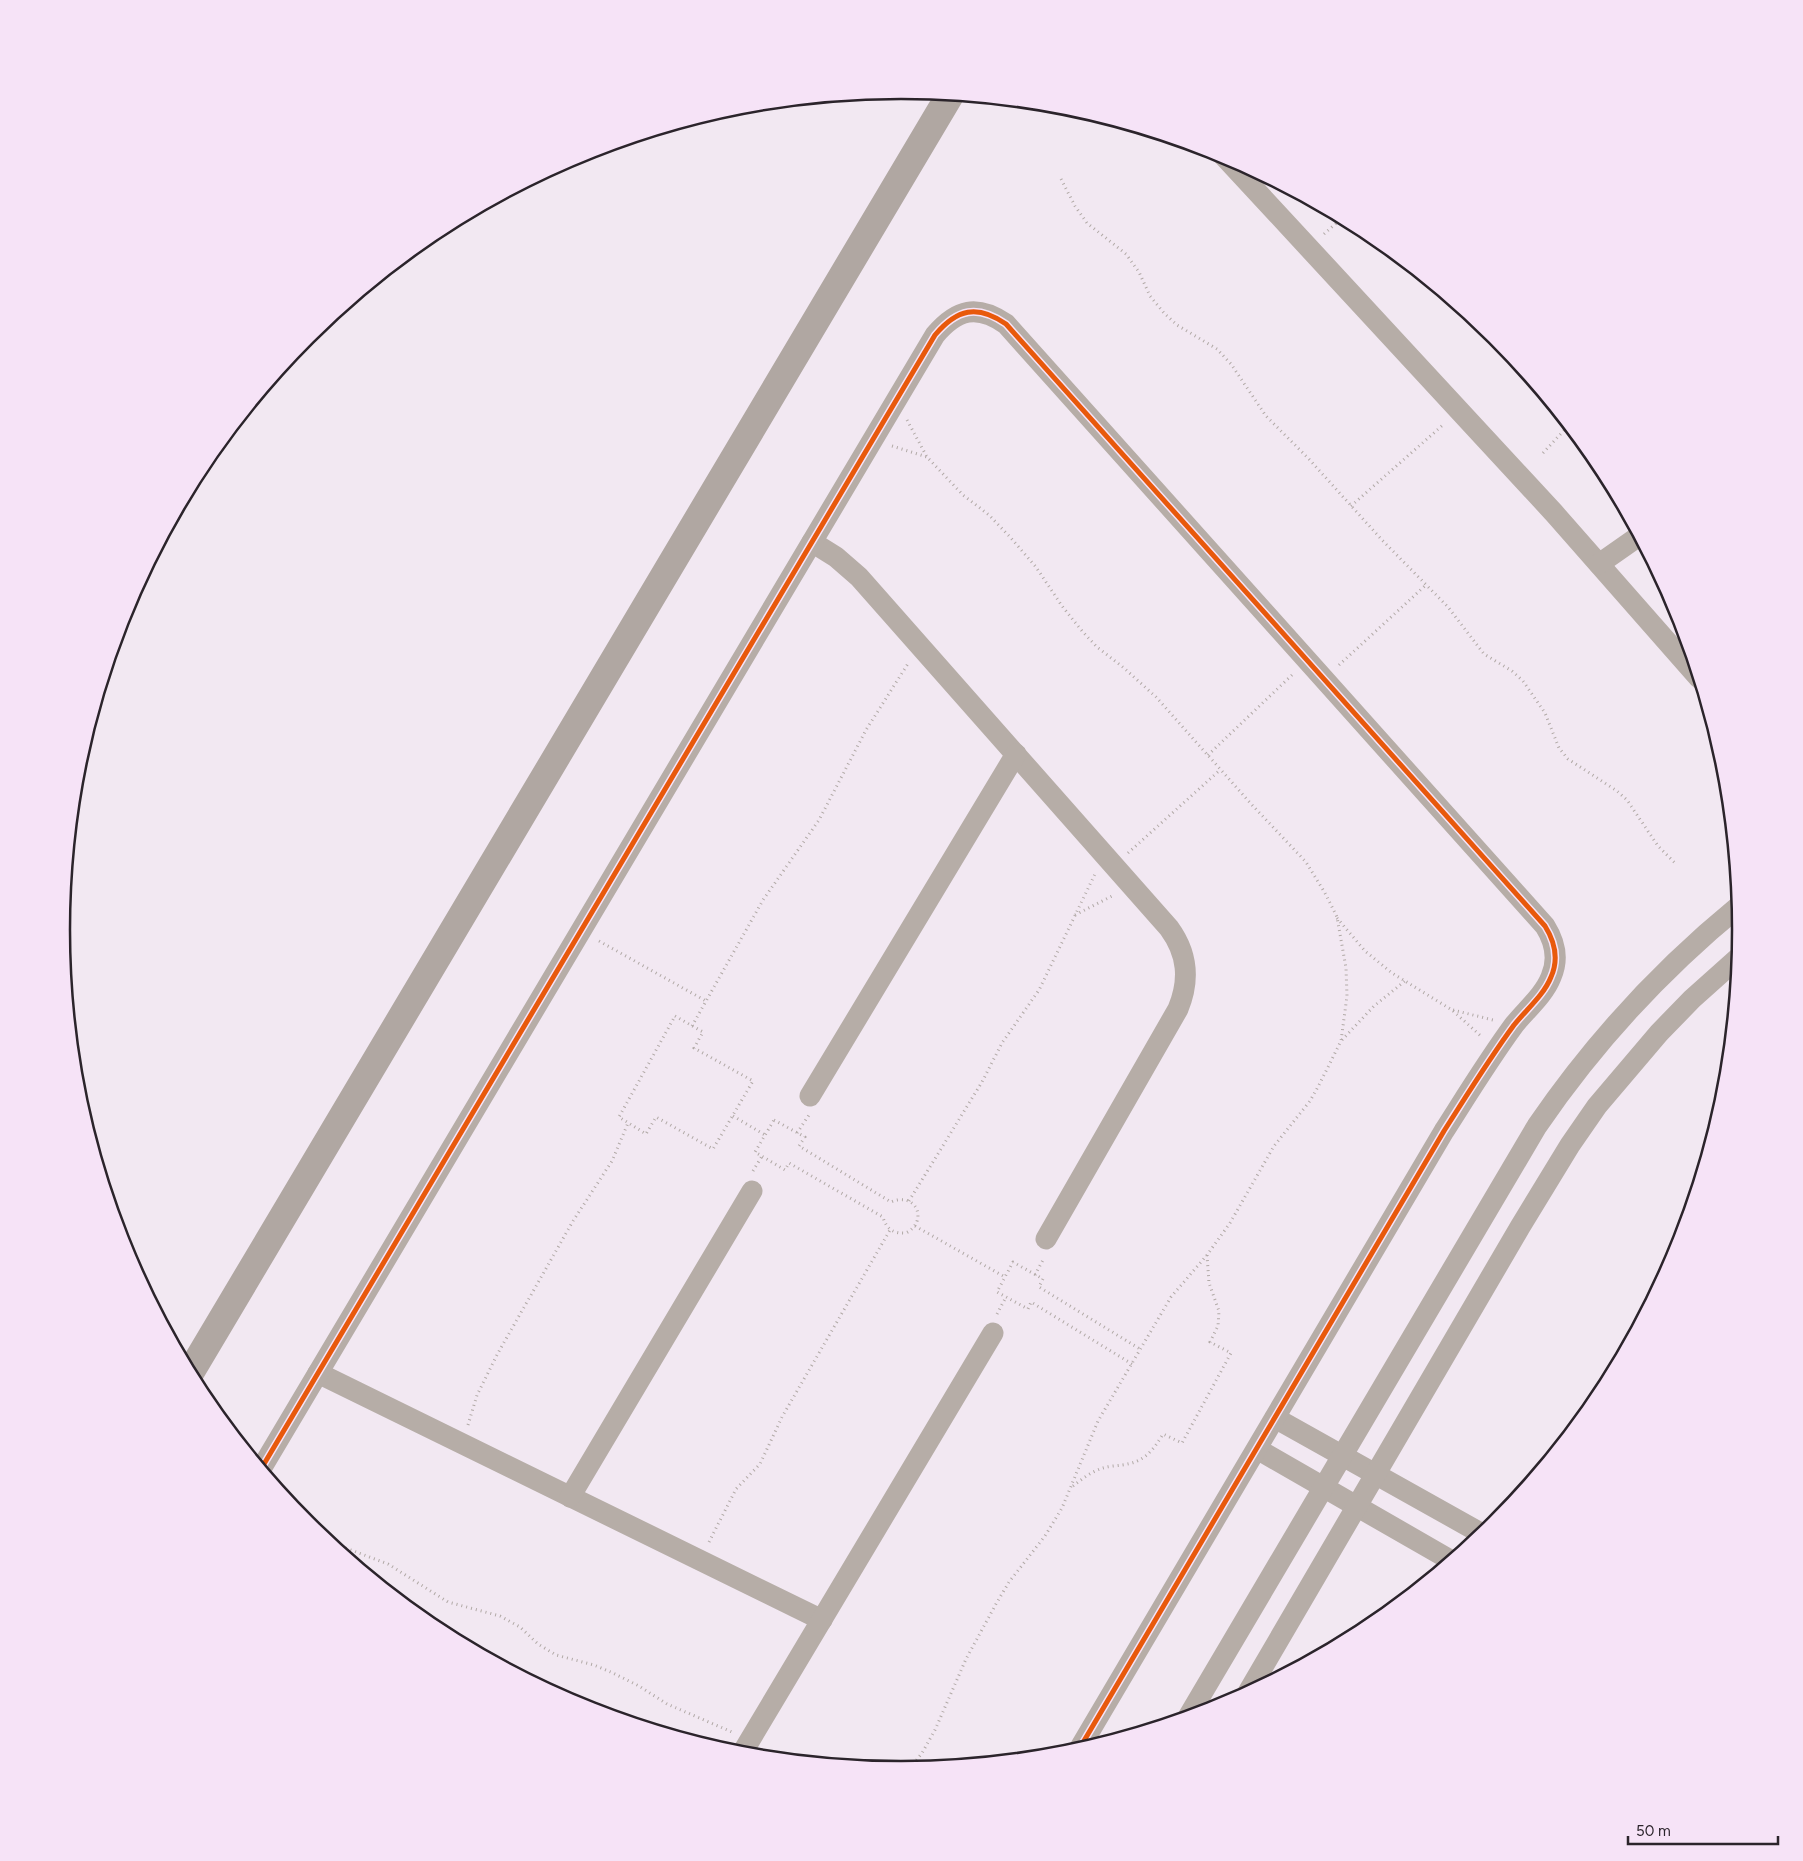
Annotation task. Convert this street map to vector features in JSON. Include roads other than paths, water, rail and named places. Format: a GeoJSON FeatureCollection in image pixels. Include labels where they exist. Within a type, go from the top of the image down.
{"type":"FeatureCollection","features":[{"type":"Feature","properties":{"kind":"main road"},"geometry":{"type":"LineString","coordinates":[[194,1366],[947,101]]}},
{"type":"Feature","properties":{"kind":"street"},"geometry":{"type":"LineString","coordinates":[[1237,170],[1460,411],[1691,669]]}},
{"type":"Feature","properties":{"kind":"street"},"geometry":{"type":"LineString","coordinates":[[264,1464],[935,335],[953,317],[964,313],[976,312],[997,318],[1006,324],[1545,926],[1551,936],[1556,957],[1552,977],[1547,986],[1495,1051],[1444,1130],[1084,1742]]}},
{"type":"Feature","properties":{"kind":"street"},"geometry":{"type":"LineString","coordinates":[[1599,564],[1635,539]]}},
{"type":"Feature","properties":{"kind":"street"},"geometry":{"type":"LineString","coordinates":[[812,542],[836,557],[859,577],[1169,928],[1182,948],[1186,972],[1183,997],[1178,1009],[1046,1239]]}},
{"type":"Feature","properties":{"kind":"street"},"geometry":{"type":"LineString","coordinates":[[810,1096],[1016,754]]}},
{"type":"Feature","properties":{"kind":"street"},"geometry":{"type":"LineString","coordinates":[[1193,1709],[1532,1133],[1563,1088],[1627,1012],[1698,942],[1732,912]]}},
{"type":"Feature","properties":{"kind":"street"},"geometry":{"type":"LineString","coordinates":[[1253,1683],[1520,1227],[1581,1129],[1603,1099],[1659,1033],[1692,999],[1732,963]]}},
{"type":"Feature","properties":{"kind":"street"},"geometry":{"type":"LineString","coordinates":[[570,1497],[752,1191]]}},
{"type":"Feature","properties":{"kind":"street"},"geometry":{"type":"LineString","coordinates":[[746,1747],[993,1333]]}},
{"type":"Feature","properties":{"kind":"street"},"geometry":{"type":"LineString","coordinates":[[318,1373],[822,1620]]}},
{"type":"Feature","properties":{"kind":"street"},"geometry":{"type":"LineString","coordinates":[[1275,1418],[1476,1531]]}},
{"type":"Feature","properties":{"kind":"street"},"geometry":{"type":"LineString","coordinates":[[1257,1449],[1447,1558]]}}]}
